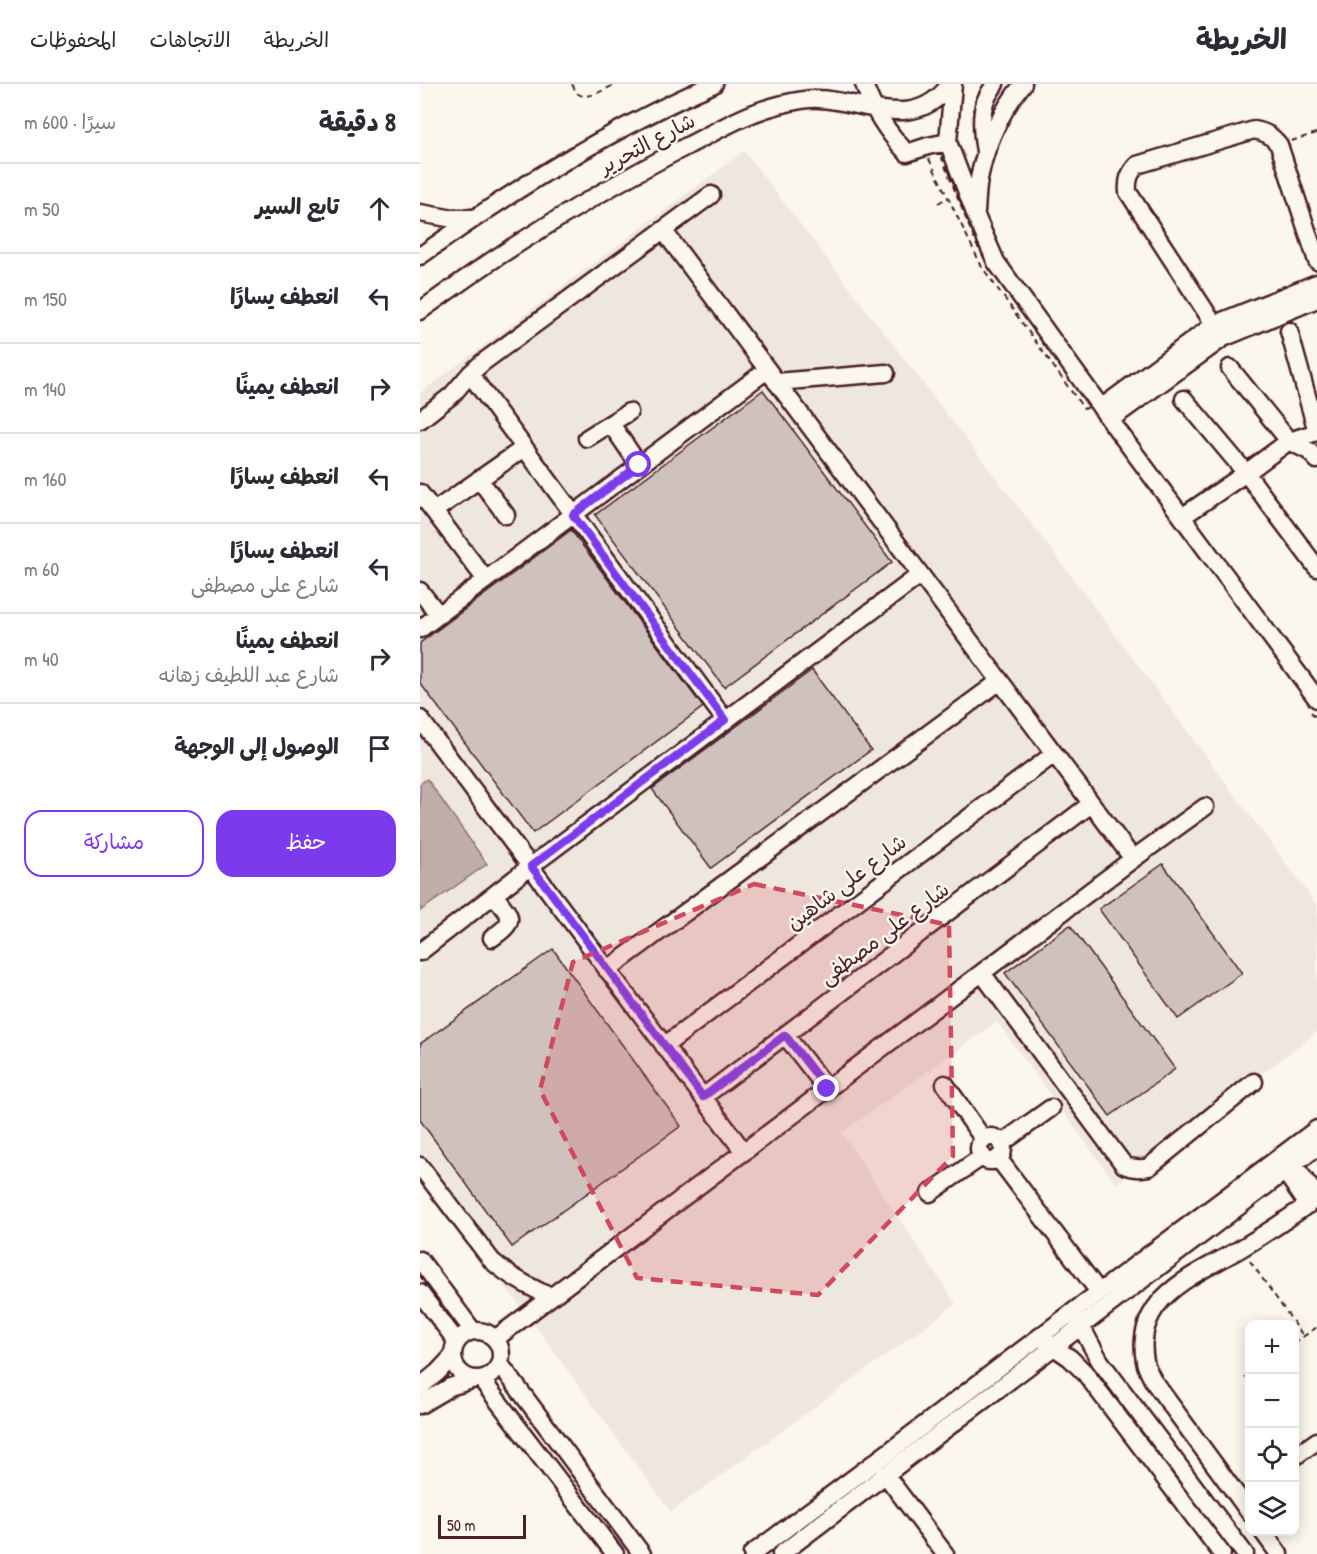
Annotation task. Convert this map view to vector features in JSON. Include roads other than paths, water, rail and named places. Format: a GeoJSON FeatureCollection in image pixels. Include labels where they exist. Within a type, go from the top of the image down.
{"type":"FeatureCollection","features":[{"type":"Feature","properties":{"kind":"street","name":"شارع التحرير"},"geometry":{"type":"LineString","coordinates":[[420,256],[473,218],[624,128],[714,84]]}},
{"type":"Feature","properties":{"kind":"street"},"geometry":{"type":"LineString","coordinates":[[864,84],[873,109],[893,138],[907,153],[948,141]]}},
{"type":"Feature","properties":{"kind":"street","name":"شارع التحرير"},"geometry":{"type":"LineString","coordinates":[[420,311],[547,225],[668,156],[749,115],[795,102],[821,91],[873,109],[916,110],[926,106],[951,84]]}},
{"type":"Feature","properties":{"kind":"street"},"geometry":{"type":"LineString","coordinates":[[951,84],[948,141],[996,262],[1317,699]]}},
{"type":"Feature","properties":{"kind":"street"},"geometry":{"type":"LineString","coordinates":[[986,155],[982,117],[985,101],[995,84]]}},
{"type":"Feature","properties":{"kind":"street"},"geometry":{"type":"LineString","coordinates":[[976,216],[980,175],[992,136],[1011,100],[1023,84]]}},
{"type":"Feature","properties":{"kind":"street"},"geometry":{"type":"LineString","coordinates":[[1219,331],[1128,192],[1127,182],[1130,173],[1137,165],[1254,130],[1264,132],[1273,137],[1279,145],[1317,261]]}},
{"type":"Feature","properties":{"kind":"street"},"geometry":{"type":"LineString","coordinates":[[420,420],[452,395],[482,363],[711,195]]}},
{"type":"Feature","properties":{"kind":"street"},"geometry":{"type":"LineString","coordinates":[[420,213],[448,218],[473,218]]}},
{"type":"Feature","properties":{"kind":"street"},"geometry":{"type":"LineString","coordinates":[[663,230],[1133,859]]}},
{"type":"Feature","properties":{"kind":"street"},"geometry":{"type":"LineString","coordinates":[[1106,414],[1219,331],[1317,283]]}},
{"type":"Feature","properties":{"kind":"street"},"geometry":{"type":"LineString","coordinates":[[1219,331],[1317,299]]}},
{"type":"Feature","properties":{"kind":"street"},"geometry":{"type":"LineString","coordinates":[[1182,517],[1289,441],[1317,432],[1289,331]]}},
{"type":"Feature","properties":{"kind":"street"},"geometry":{"type":"LineString","coordinates":[[1230,368],[1289,441],[1309,451],[1317,460]]}},
{"type":"Feature","properties":{"kind":"street"},"geometry":{"type":"LineString","coordinates":[[420,629],[639,465],[772,376],[886,373]]}},
{"type":"Feature","properties":{"kind":"street"},"geometry":{"type":"LineString","coordinates":[[470,374],[725,720]]}},
{"type":"Feature","properties":{"kind":"street"},"geometry":{"type":"LineString","coordinates":[[1184,399],[1246,473],[1317,568]]}},
{"type":"Feature","properties":{"kind":"street"},"geometry":{"type":"LineString","coordinates":[[588,438],[629,412]]}},
{"type":"Feature","properties":{"kind":"street"},"geometry":{"type":"LineString","coordinates":[[610,424],[639,465]]}},
{"type":"Feature","properties":{"kind":"street"},"geometry":{"type":"LineString","coordinates":[[434,511],[524,448]]}},
{"type":"Feature","properties":{"kind":"street"},"geometry":{"type":"LineString","coordinates":[[479,480],[506,515]]}},
{"type":"Feature","properties":{"kind":"street"},"geometry":{"type":"LineString","coordinates":[[421,497],[486,580]]}},
{"type":"Feature","properties":{"kind":"street"},"geometry":{"type":"LineString","coordinates":[[420,952],[531,866],[920,575]]}},
{"type":"Feature","properties":{"kind":"street"},"geometry":{"type":"LineString","coordinates":[[420,591],[439,615]]}},
{"type":"Feature","properties":{"kind":"street"},"geometry":{"type":"LineString","coordinates":[[607,970],[1000,681]]}},
{"type":"Feature","properties":{"kind":"street"},"geometry":{"type":"LineString","coordinates":[[420,719],[744,1152]]}},
{"type":"Feature","properties":{"kind":"street","name":"شارع على شاهين"},"geometry":{"type":"LineString","coordinates":[[664,1046],[1054,754]]}},
{"type":"Feature","properties":{"kind":"street","name":"شارع على مصطفى"},"geometry":{"type":"LineString","coordinates":[[703,1097],[1091,804]]}},
{"type":"Feature","properties":{"kind":"street"},"geometry":{"type":"LineString","coordinates":[[495,1339],[1205,807]]}},
{"type":"Feature","properties":{"kind":"street"},"geometry":{"type":"LineString","coordinates":[[492,938],[505,929],[509,919],[508,913],[494,895]]}},
{"type":"Feature","properties":{"kind":"street"},"geometry":{"type":"LineString","coordinates":[[982,973],[1124,1165],[1131,1168],[1149,1167],[1254,1082]]}},
{"type":"Feature","properties":{"kind":"street"},"geometry":{"type":"LineString","coordinates":[[785,1035],[827,1089]]}},
{"type":"Feature","properties":{"kind":"street"},"geometry":{"type":"LineString","coordinates":[[945,1084],[1100,1298]]}},
{"type":"Feature","properties":{"kind":"street"},"geometry":{"type":"LineString","coordinates":[[930,1193],[1051,1108]]}},
{"type":"Feature","properties":{"kind":"street"},"geometry":{"type":"LineString","coordinates":[[1023,1359],[1053,1347],[1078,1318],[1100,1298],[1317,1129]]}},
{"type":"Feature","properties":{"kind":"street"},"geometry":{"type":"LineString","coordinates":[[1100,1298],[1317,1147]]}},
{"type":"Feature","properties":{"kind":"street"},"geometry":{"type":"LineString","coordinates":[[420,1166],[492,1261],[507,1274],[550,1297]]}},
{"type":"Feature","properties":{"kind":"street"},"geometry":{"type":"LineString","coordinates":[[1244,1494],[1154,1382],[1145,1363],[1143,1342],[1147,1321],[1157,1303],[1173,1288],[1241,1248],[1314,1200],[1289,1168]]}},
{"type":"Feature","properties":{"kind":"street"},"geometry":{"type":"LineString","coordinates":[[420,1260],[473,1331]]}},
{"type":"Feature","properties":{"kind":"street"},"geometry":{"type":"LineString","coordinates":[[420,1293],[455,1349],[454,1362],[457,1369],[462,1374],[478,1379],[615,1554]]}},
{"type":"Feature","properties":{"kind":"street"},"geometry":{"type":"LineString","coordinates":[[752,1554],[895,1458],[1023,1359],[1040,1336],[1078,1318]]}},
{"type":"Feature","properties":{"kind":"street"},"geometry":{"type":"LineString","coordinates":[[1078,1318],[1100,1361],[1245,1554]]}},
{"type":"Feature","properties":{"kind":"street"},"geometry":{"type":"LineString","coordinates":[[420,1387],[438,1372],[467,1333],[481,1331],[495,1339],[501,1351],[500,1364],[492,1374],[450,1387],[420,1405]]}},
{"type":"Feature","properties":{"kind":"street"},"geometry":{"type":"LineString","coordinates":[[1040,1336],[1070,1358],[1085,1373],[1222,1554]]}},
{"type":"Feature","properties":{"kind":"street"},"geometry":{"type":"LineString","coordinates":[[1085,1373],[1090,1365],[1100,1361]]}},
{"type":"Feature","properties":{"kind":"street"},"geometry":{"type":"LineString","coordinates":[[500,1364],[642,1554]]}},
{"type":"Feature","properties":{"kind":"street"},"geometry":{"type":"LineString","coordinates":[[1299,1454],[1317,1441]]}},
{"type":"Feature","properties":{"kind":"street"},"geometry":{"type":"LineString","coordinates":[[781,1554],[885,1474],[895,1458]]}},
{"type":"Feature","properties":{"kind":"street"},"geometry":{"type":"LineString","coordinates":[[885,1474],[945,1554]]}},
{"type":"Feature","properties":{"kind":"street"},"geometry":{"type":"LineString","coordinates":[[567,1490],[584,1477]]}},
{"type":"Feature","properties":{"kind":"street"},"geometry":{"type":"LineString","coordinates":[[1266,1536],[1279,1554]]}}]}
